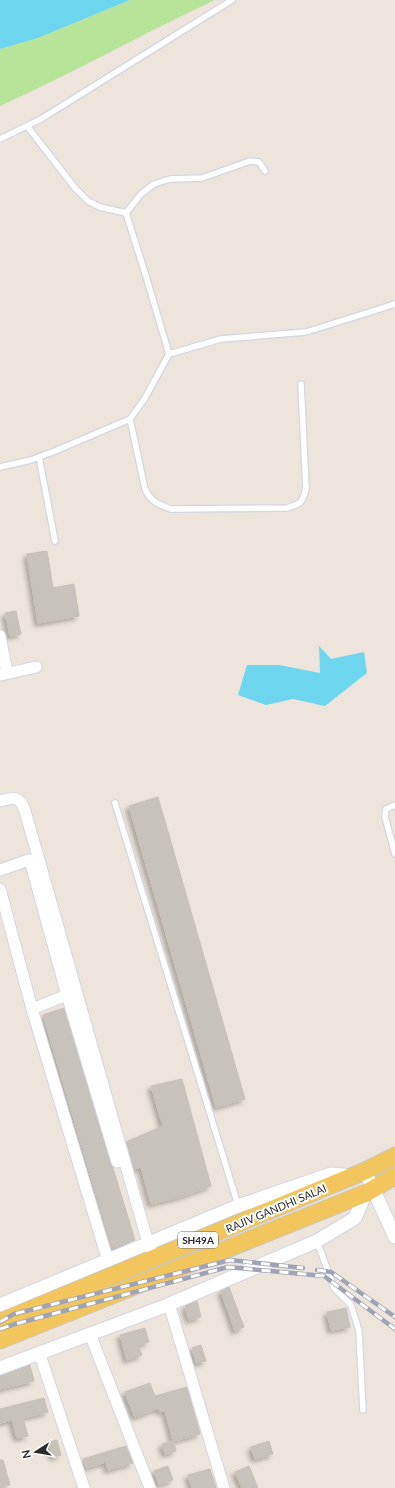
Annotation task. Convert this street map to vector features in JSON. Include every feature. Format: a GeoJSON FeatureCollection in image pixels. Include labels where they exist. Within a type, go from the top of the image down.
{"type":"FeatureCollection","features":[{"type":"Feature","properties":{"kind":"main road","name":"RAJIV GANDHI SALAI"},"geometry":{"type":"LineString","coordinates":[[0,1322],[360,1173],[389,1159]]}},
{"type":"Feature","properties":{"kind":"main road","name":"RAJIV GANDHI SALAI"},"geometry":{"type":"LineString","coordinates":[[0,1340],[394,1180]]}},
{"type":"Feature","properties":{"kind":"street"},"geometry":{"type":"LineString","coordinates":[[0,636],[3,674],[36,667]]}},
{"type":"Feature","properties":{"kind":"street"},"geometry":{"type":"LineString","coordinates":[[0,801],[10,798],[18,799],[22,803],[25,811],[145,1244]]}},
{"type":"Feature","properties":{"kind":"street"},"geometry":{"type":"LineString","coordinates":[[0,870],[29,860],[31,864],[67,995],[145,1244],[152,1260]]}},
{"type":"Feature","properties":{"kind":"street"},"geometry":{"type":"LineString","coordinates":[[0,889],[32,1009],[108,1261]]}},
{"type":"Feature","properties":{"kind":"street"},"geometry":{"type":"LineString","coordinates":[[32,1009],[67,995]]}},
{"type":"Feature","properties":{"kind":"street"},"geometry":{"type":"LineString","coordinates":[[389,1159],[394,1180]]}},
{"type":"Feature","properties":{"kind":"street"},"geometry":{"type":"LineString","coordinates":[[0,1305],[238,1206],[331,1174],[360,1173],[395,1237]]}},
{"type":"Feature","properties":{"kind":"street"},"geometry":{"type":"LineString","coordinates":[[0,1368],[169,1304],[317,1241],[355,1218],[369,1191]]}},
{"type":"Feature","properties":{"kind":"street"},"geometry":{"type":"LineString","coordinates":[[169,1304],[224,1488]]}},
{"type":"Feature","properties":{"kind":"street"},"geometry":{"type":"LineString","coordinates":[[90,1334],[150,1488]]}},
{"type":"Feature","properties":{"kind":"street"},"geometry":{"type":"LineString","coordinates":[[39,1352],[84,1488]]}},
{"type":"Feature","properties":{"kind":"lane"},"geometry":{"type":"LineString","coordinates":[[0,139],[41,119],[232,0]]}},
{"type":"Feature","properties":{"kind":"lane"},"geometry":{"type":"LineString","coordinates":[[28,126],[75,188],[88,200],[100,207],[126,213]]}},
{"type":"Feature","properties":{"kind":"lane"},"geometry":{"type":"LineString","coordinates":[[126,213],[141,194],[154,184],[170,179],[202,178],[250,161],[259,162],[264,171]]}},
{"type":"Feature","properties":{"kind":"lane"},"geometry":{"type":"LineString","coordinates":[[126,213],[169,354]]}},
{"type":"Feature","properties":{"kind":"lane"},"geometry":{"type":"LineString","coordinates":[[0,467],[39,457],[130,419],[145,398],[169,354],[221,339],[306,332],[395,304]]}},
{"type":"Feature","properties":{"kind":"lane"},"geometry":{"type":"LineString","coordinates":[[130,419],[145,489],[149,498],[157,503],[171,509],[287,508],[297,505],[304,499],[306,488],[300,384]]}},
{"type":"Feature","properties":{"kind":"lane"},"geometry":{"type":"LineString","coordinates":[[39,457],[55,542]]}},
{"type":"Feature","properties":{"kind":"lane"},"geometry":{"type":"LineString","coordinates":[[115,803],[238,1206]]}},
{"type":"Feature","properties":{"kind":"lane"},"geometry":{"type":"LineString","coordinates":[[395,805],[386,809],[385,817],[395,854]]}},
{"type":"Feature","properties":{"kind":"lane"},"geometry":{"type":"LineString","coordinates":[[317,1241],[334,1288],[351,1305],[359,1331],[363,1410]]}},
{"type":"Feature","properties":{"kind":"green space"},"geometry":{"type":"Polygon","coordinates":[[[130,0],[215,0],[0,106],[0,49],[38,38],[130,0]]]}},
{"type":"Feature","properties":{"kind":"water"},"geometry":{"type":"Polygon","coordinates":[[[0,0],[130,0],[38,38],[0,49],[0,0]]]}},
{"type":"Feature","properties":{"kind":"water"},"geometry":{"type":"Polygon","coordinates":[[[319,646],[331,659],[364,652],[367,673],[325,706],[293,699],[266,705],[238,695],[247,665],[279,665],[320,673],[319,646]]]}},
{"type":"Feature","properties":{"kind":"building"},"geometry":{"type":"Polygon","coordinates":[[[47,551],[53,588],[74,584],[79,616],[38,623],[27,554],[47,551]]]}},
{"type":"Feature","properties":{"kind":"building"},"geometry":{"type":"Polygon","coordinates":[[[16,611],[21,634],[10,636],[5,613],[16,611]]]}},
{"type":"Feature","properties":{"kind":"building"},"geometry":{"type":"Polygon","coordinates":[[[158,797],[245,1099],[216,1107],[129,806],[158,797]]]}},
{"type":"Feature","properties":{"kind":"building"},"geometry":{"type":"Polygon","coordinates":[[[64,1008],[135,1240],[112,1248],[43,1015],[64,1008]]]}},
{"type":"Feature","properties":{"kind":"building"},"geometry":{"type":"Polygon","coordinates":[[[182,1079],[211,1186],[180,1197],[151,1204],[141,1167],[134,1169],[126,1142],[163,1126],[151,1086],[182,1079]]]}},
{"type":"Feature","properties":{"kind":"building"},"geometry":{"type":"Polygon","coordinates":[[[229,1287],[244,1327],[235,1331],[221,1291],[229,1287]]]}},
{"type":"Feature","properties":{"kind":"building"},"geometry":{"type":"Polygon","coordinates":[[[197,1301],[201,1317],[189,1320],[185,1306],[197,1301]]]}},
{"type":"Feature","properties":{"kind":"building"},"geometry":{"type":"Polygon","coordinates":[[[346,1308],[350,1327],[331,1330],[327,1312],[346,1308]]]}},
{"type":"Feature","properties":{"kind":"building"},"geometry":{"type":"Polygon","coordinates":[[[145,1328],[149,1342],[138,1345],[142,1355],[127,1360],[120,1335],[145,1328]]]}},
{"type":"Feature","properties":{"kind":"building"},"geometry":{"type":"Polygon","coordinates":[[[201,1345],[206,1361],[196,1363],[192,1348],[201,1345]]]}},
{"type":"Feature","properties":{"kind":"building"},"geometry":{"type":"Polygon","coordinates":[[[30,1365],[34,1381],[0,1389],[0,1376],[30,1365]]]}},
{"type":"Feature","properties":{"kind":"building"},"geometry":{"type":"Polygon","coordinates":[[[150,1383],[155,1396],[187,1387],[200,1434],[174,1441],[176,1451],[165,1454],[162,1444],[173,1441],[165,1410],[160,1412],[159,1408],[135,1417],[129,1403],[125,1392],[150,1383]]]}},
{"type":"Feature","properties":{"kind":"building"},"geometry":{"type":"Polygon","coordinates":[[[44,1398],[48,1412],[23,1418],[28,1436],[17,1438],[12,1420],[0,1423],[0,1409],[44,1398]]]}},
{"type":"Feature","properties":{"kind":"building"},"geometry":{"type":"Polygon","coordinates":[[[57,1440],[61,1455],[53,1457],[48,1442],[57,1440]]]}},
{"type":"Feature","properties":{"kind":"building"},"geometry":{"type":"Polygon","coordinates":[[[269,1441],[273,1454],[255,1459],[251,1447],[269,1441]]]}},
{"type":"Feature","properties":{"kind":"building"},"geometry":{"type":"Polygon","coordinates":[[[126,1446],[133,1463],[108,1470],[106,1462],[86,1468],[83,1459],[126,1446]]]}},
{"type":"Feature","properties":{"kind":"building"},"geometry":{"type":"Polygon","coordinates":[[[0,1460],[3,1460],[10,1485],[0,1488],[0,1460]]]}},
{"type":"Feature","properties":{"kind":"building"},"geometry":{"type":"Polygon","coordinates":[[[168,1466],[173,1480],[159,1485],[154,1471],[168,1466]]]}},
{"type":"Feature","properties":{"kind":"building"},"geometry":{"type":"Polygon","coordinates":[[[249,1466],[258,1488],[242,1488],[235,1472],[249,1466]]]}},
{"type":"Feature","properties":{"kind":"building"},"geometry":{"type":"Polygon","coordinates":[[[210,1469],[216,1488],[192,1488],[188,1475],[210,1469]]]}},
{"type":"Feature","properties":{"kind":"railway"},"geometry":{"type":"LineString","coordinates":[[0,1322],[14,1314],[230,1260],[303,1268]]}},
{"type":"Feature","properties":{"kind":"railway"},"geometry":{"type":"LineString","coordinates":[[0,1329],[228,1267],[324,1276],[395,1329]]}},
{"type":"Feature","properties":{"kind":"railway"},"geometry":{"type":"LineString","coordinates":[[317,1270],[331,1272],[395,1317]]}}]}
